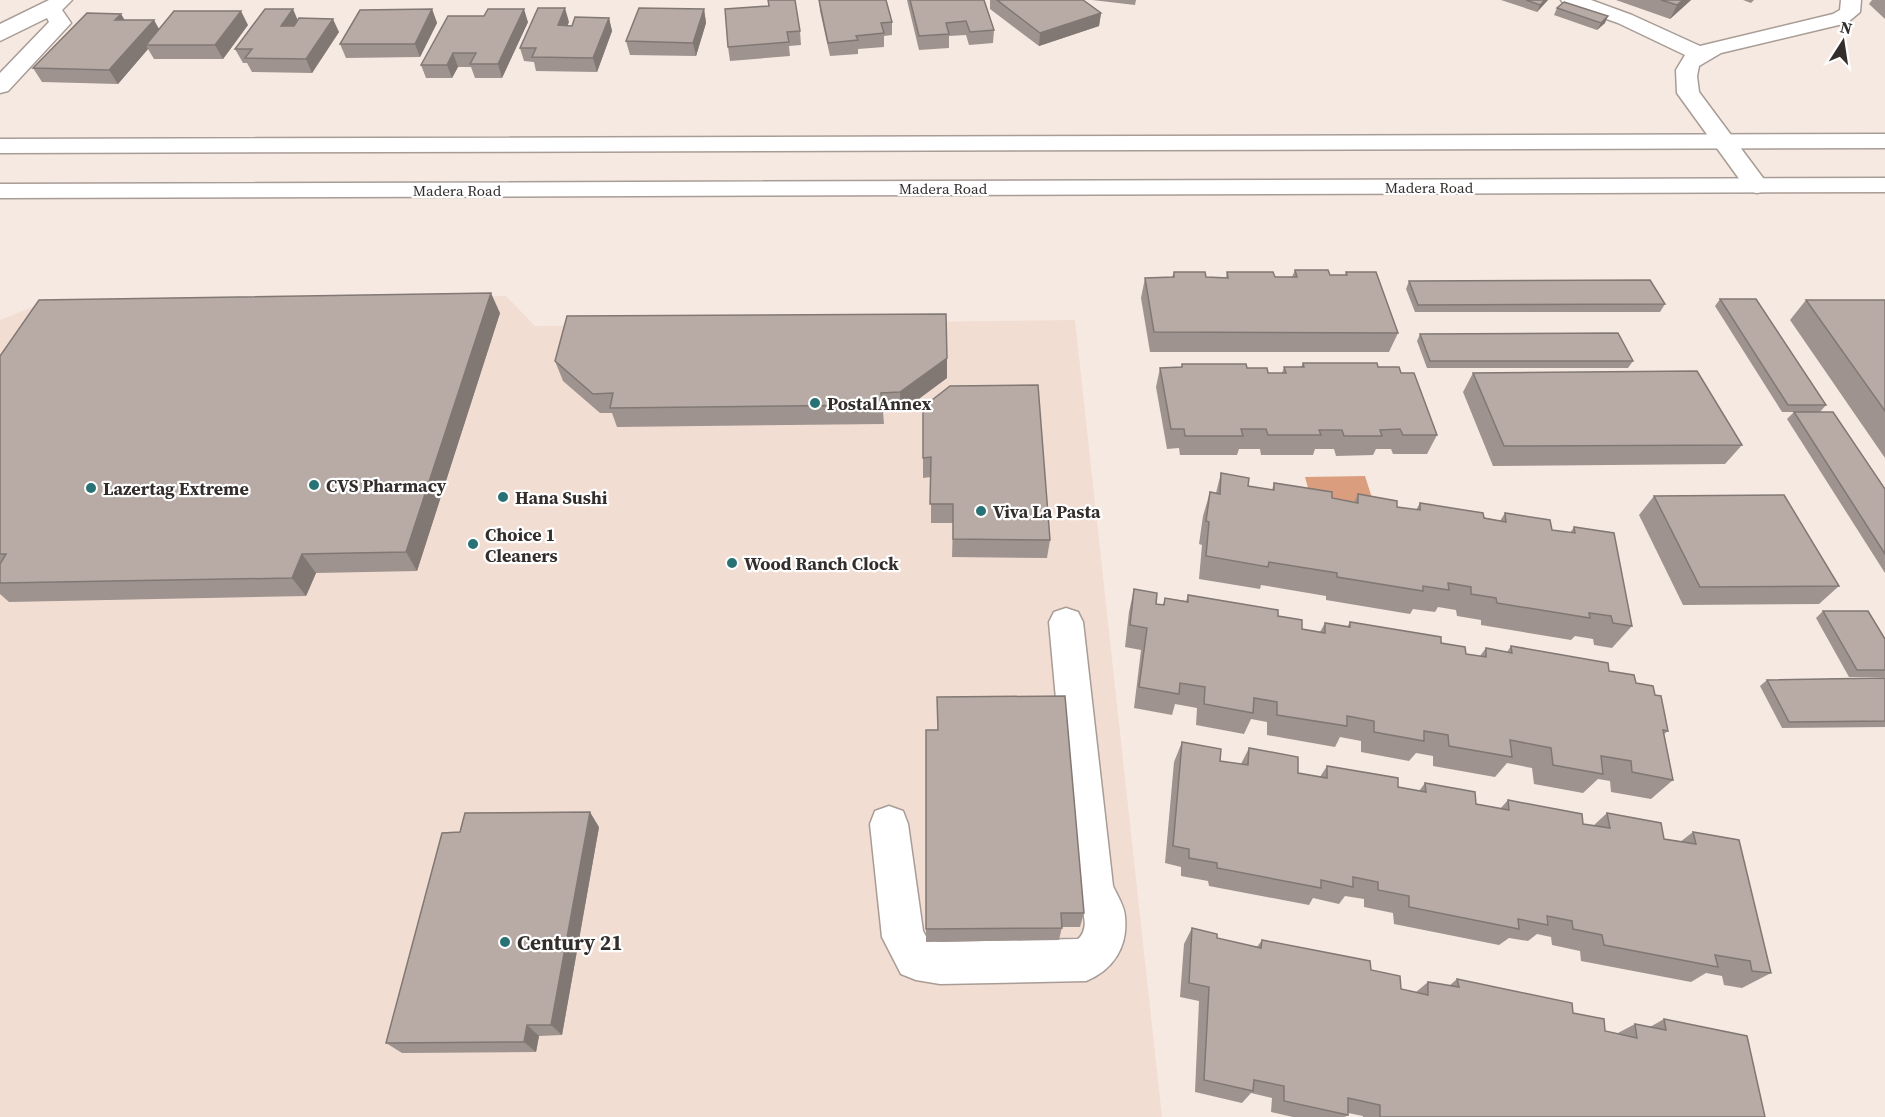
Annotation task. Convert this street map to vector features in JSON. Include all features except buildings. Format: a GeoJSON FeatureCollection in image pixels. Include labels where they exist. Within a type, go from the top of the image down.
{"type":"FeatureCollection","features":[{"type":"Feature","properties":{"kind":"main road"},"geometry":{"type":"LineString","coordinates":[[1571,0],[1625,19],[1700,54]]}},
{"type":"Feature","properties":{"kind":"main road"},"geometry":{"type":"LineString","coordinates":[[1757,186],[1689,93],[1684,78],[1689,64],[1700,54],[1714,48],[1840,19],[1850,12],[1851,0]]}},
{"type":"Feature","properties":{"kind":"main road"},"geometry":{"type":"LineString","coordinates":[[0,35],[9,25],[57,5],[60,23],[0,86]]}},
{"type":"Feature","properties":{"kind":"main road"},"geometry":{"type":"LineString","coordinates":[[0,146],[1885,141]]}},
{"type":"Feature","properties":{"kind":"main road","name":"Madera Road"},"geometry":{"type":"LineString","coordinates":[[0,191],[1885,185]]}},
{"type":"Feature","properties":{"kind":"main road"},"geometry":{"type":"LineString","coordinates":[[889,824],[903,937],[916,959],[940,963],[1086,960],[1101,946],[1105,916],[1093,886],[1066,622]]}},
{"type":"Feature","properties":{"kind":"shaded area"},"geometry":{"type":"Polygon","coordinates":[[[506,296],[535,326],[1075,320],[1162,1117],[0,1117],[0,320],[40,304],[506,296]]]}},
{"type":"Feature","properties":{"kind":"shaded area"},"geometry":{"type":"Polygon","coordinates":[[[1365,476],[1373,501],[1312,502],[1305,477],[1365,476]]]}},
{"type":"Feature","properties":{"kind":"place","name":"PostalAnnex"},"geometry":{"type":"Point","coordinates":[815,403]}},
{"type":"Feature","properties":{"kind":"place","name":"CVS Pharmacy"},"geometry":{"type":"Point","coordinates":[314,485]}},
{"type":"Feature","properties":{"kind":"place","name":"Lazertag Extreme"},"geometry":{"type":"Point","coordinates":[91,488]}},
{"type":"Feature","properties":{"kind":"place","name":"Hana Sushi"},"geometry":{"type":"Point","coordinates":[503,497]}},
{"type":"Feature","properties":{"kind":"place","name":"Viva La Pasta"},"geometry":{"type":"Point","coordinates":[981,511]}},
{"type":"Feature","properties":{"kind":"place","name":"Choice 1 Cleaners"},"geometry":{"type":"Point","coordinates":[473,544]}},
{"type":"Feature","properties":{"kind":"place","name":"Wood Ranch Clock"},"geometry":{"type":"Point","coordinates":[732,563]}},
{"type":"Feature","properties":{"kind":"place","name":"Century 21"},"geometry":{"type":"Point","coordinates":[505,942]}}]}
